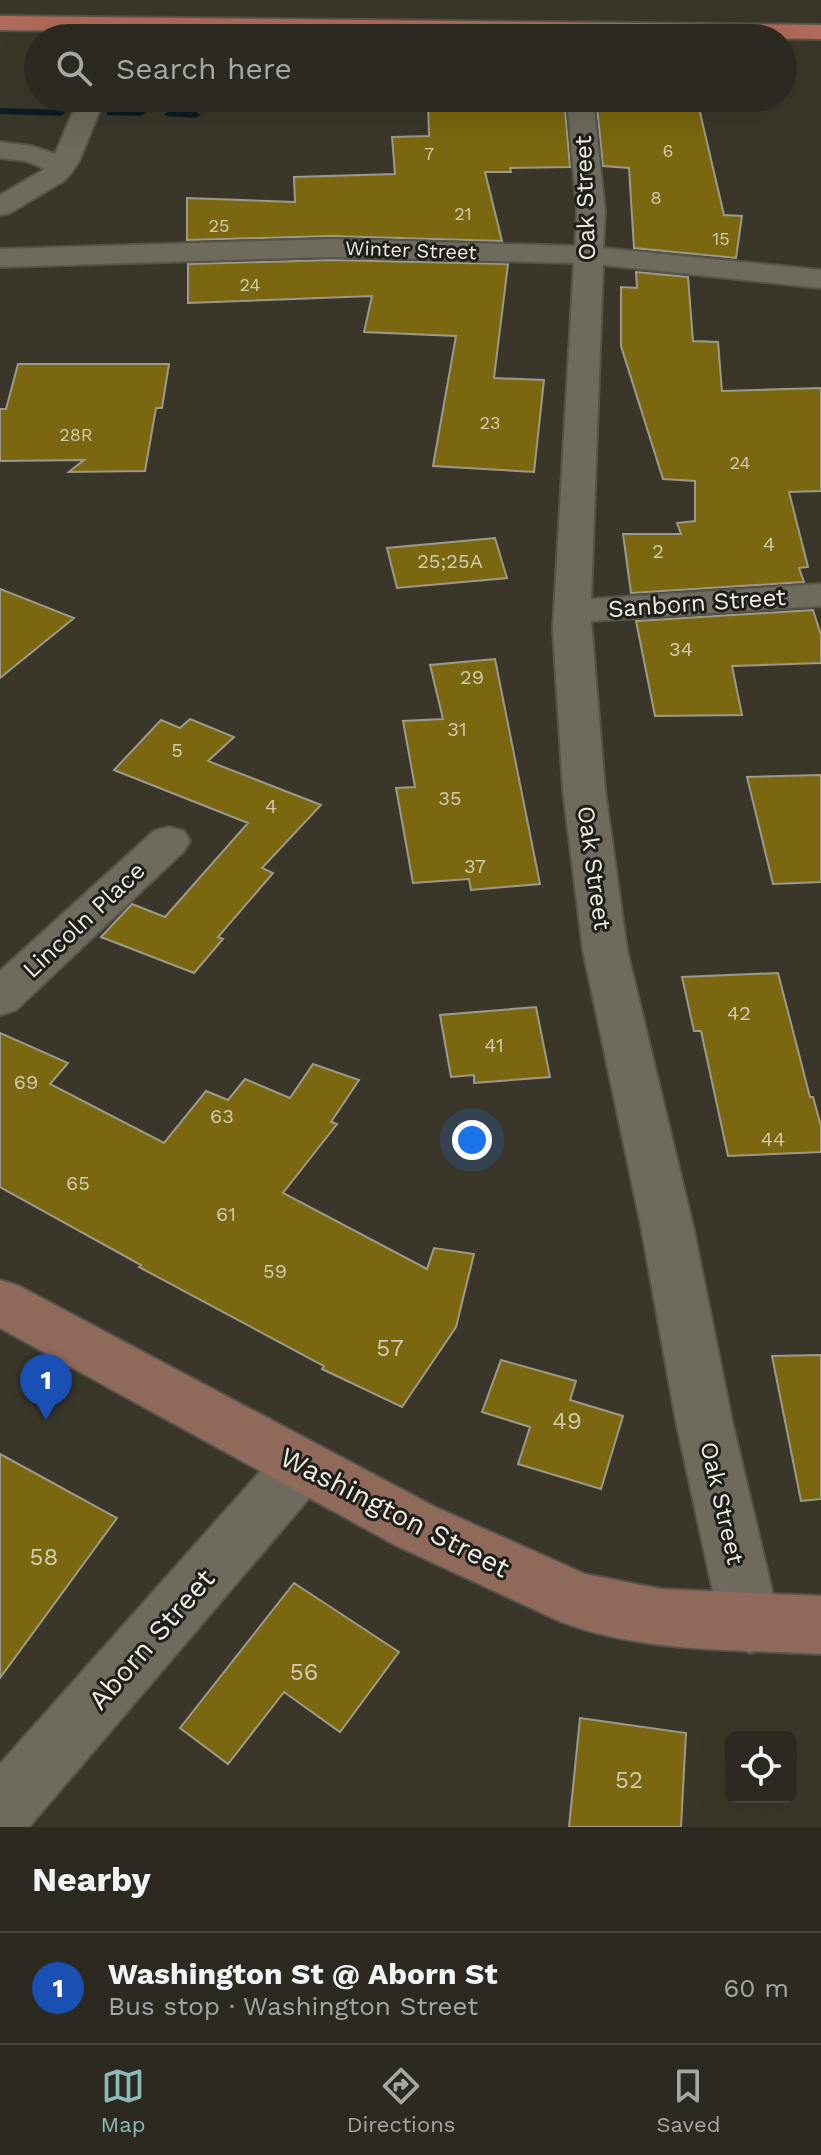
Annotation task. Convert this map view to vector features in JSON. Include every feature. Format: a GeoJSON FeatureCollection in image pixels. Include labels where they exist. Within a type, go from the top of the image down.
{"type":"FeatureCollection","features":[{"type":"Feature","properties":{"kind":"main road"},"geometry":{"type":"LineString","coordinates":[[0,23],[24,25]]}},
{"type":"Feature","properties":{"kind":"main road"},"geometry":{"type":"LineString","coordinates":[[797,32],[821,32]]}},
{"type":"Feature","properties":{"kind":"main road","name":"Washington Street"},"geometry":{"type":"LineString","coordinates":[[0,1302],[415,1526],[580,1601],[661,1617],[750,1624],[821,1625]]}},
{"type":"Feature","properties":{"kind":"street"},"geometry":{"type":"LineString","coordinates":[[0,207],[55,174],[62,166],[86,112]]}},
{"type":"Feature","properties":{"kind":"street","name":"Oak Street"},"geometry":{"type":"LineString","coordinates":[[581,112],[591,212],[573,611],[584,790],[605,950],[667,1226],[704,1421],[750,1624]]}},
{"type":"Feature","properties":{"kind":"street"},"geometry":{"type":"LineString","coordinates":[[0,150],[31,154],[62,166]]}},
{"type":"Feature","properties":{"kind":"street","name":"Winter Street"},"geometry":{"type":"LineString","coordinates":[[0,258],[331,248],[589,255],[821,279]]}},
{"type":"Feature","properties":{"kind":"street","name":"Sanborn Street"},"geometry":{"type":"LineString","coordinates":[[573,611],[821,595]]}},
{"type":"Feature","properties":{"kind":"street","name":"Lincoln Place"},"geometry":{"type":"LineString","coordinates":[[0,998],[169,841]]}},
{"type":"Feature","properties":{"kind":"street","name":"Aborn Street"},"geometry":{"type":"LineString","coordinates":[[0,1812],[302,1465]]}},
{"type":"Feature","properties":{"kind":"building"},"geometry":{"type":"Polygon","coordinates":[[[428,112],[565,112],[570,167],[510,168],[511,172],[485,172],[502,241],[331,236],[187,240],[187,198],[295,202],[294,177],[395,174],[392,137],[429,136],[428,112]]]}},
{"type":"Feature","properties":{"kind":"building"},"geometry":{"type":"Polygon","coordinates":[[[597,112],[700,112],[724,215],[742,216],[736,258],[634,248],[629,168],[603,166],[597,112]]]}},
{"type":"Feature","properties":{"kind":"building"},"geometry":{"type":"Polygon","coordinates":[[[331,260],[508,264],[494,378],[544,380],[534,472],[433,466],[456,336],[364,332],[372,296],[188,303],[188,264],[331,260]]]}},
{"type":"Feature","properties":{"kind":"building"},"geometry":{"type":"Polygon","coordinates":[[[636,272],[688,277],[693,341],[718,342],[722,391],[821,388],[821,491],[789,492],[808,567],[799,568],[804,582],[631,593],[623,534],[681,534],[677,523],[695,521],[695,481],[663,479],[621,346],[621,287],[637,288],[636,272]]]}},
{"type":"Feature","properties":{"kind":"building"},"geometry":{"type":"Polygon","coordinates":[[[18,364],[169,364],[162,408],[156,408],[145,471],[69,472],[84,460],[0,461],[0,409],[6,409],[18,364]]]}},
{"type":"Feature","properties":{"kind":"building"},"geometry":{"type":"Polygon","coordinates":[[[495,538],[507,578],[397,588],[387,548],[495,538]]]}},
{"type":"Feature","properties":{"kind":"building"},"geometry":{"type":"Polygon","coordinates":[[[0,589],[74,618],[0,678],[0,589]]]}},
{"type":"Feature","properties":{"kind":"building"},"geometry":{"type":"Polygon","coordinates":[[[813,610],[821,635],[821,663],[732,666],[742,715],[655,716],[636,621],[813,610]]]}},
{"type":"Feature","properties":{"kind":"building"},"geometry":{"type":"Polygon","coordinates":[[[495,659],[540,884],[471,890],[469,879],[413,883],[396,788],[415,787],[403,721],[443,719],[430,665],[495,659]]]}},
{"type":"Feature","properties":{"kind":"building"},"geometry":{"type":"Polygon","coordinates":[[[190,719],[234,737],[208,761],[321,805],[262,868],[273,873],[218,937],[223,939],[194,973],[101,937],[132,904],[165,917],[248,823],[114,770],[161,720],[180,728],[190,719]]]}},
{"type":"Feature","properties":{"kind":"building"},"geometry":{"type":"Polygon","coordinates":[[[821,775],[821,882],[773,884],[747,777],[821,775]]]}},
{"type":"Feature","properties":{"kind":"building"},"geometry":{"type":"Polygon","coordinates":[[[778,973],[810,1097],[813,1097],[821,1126],[821,1152],[728,1156],[701,1031],[694,1031],[682,977],[778,973]]]}},
{"type":"Feature","properties":{"kind":"building"},"geometry":{"type":"Polygon","coordinates":[[[536,1007],[550,1077],[474,1083],[474,1075],[451,1077],[440,1015],[536,1007]]]}},
{"type":"Feature","properties":{"kind":"building"},"geometry":{"type":"Polygon","coordinates":[[[0,1033],[68,1063],[50,1084],[164,1143],[206,1091],[228,1100],[245,1079],[290,1098],[313,1064],[359,1080],[331,1122],[337,1124],[283,1193],[427,1269],[434,1248],[474,1254],[456,1327],[402,1407],[322,1369],[324,1366],[139,1267],[141,1265],[0,1187],[0,1033]]]}},
{"type":"Feature","properties":{"kind":"building"},"geometry":{"type":"Polygon","coordinates":[[[821,1355],[821,1499],[801,1501],[772,1356],[821,1355]]]}},
{"type":"Feature","properties":{"kind":"building"},"geometry":{"type":"Polygon","coordinates":[[[501,1360],[576,1381],[570,1400],[623,1416],[601,1489],[518,1464],[530,1427],[482,1412],[501,1360]]]}},
{"type":"Feature","properties":{"kind":"building"},"geometry":{"type":"Polygon","coordinates":[[[0,1454],[117,1518],[0,1678],[0,1454]]]}},
{"type":"Feature","properties":{"kind":"building"},"geometry":{"type":"Polygon","coordinates":[[[294,1583],[399,1652],[340,1732],[284,1692],[228,1764],[180,1728],[294,1583]]]}},
{"type":"Feature","properties":{"kind":"building"},"geometry":{"type":"Polygon","coordinates":[[[580,1718],[686,1733],[681,1827],[569,1827],[580,1718]]]}},
{"type":"Feature","properties":{"kind":"waterway"},"geometry":{"type":"LineString","coordinates":[[0,111],[24,112]]}},
{"type":"Feature","properties":{"kind":"waterway"},"geometry":{"type":"LineString","coordinates":[[30,112],[61,113]]}},
{"type":"Feature","properties":{"kind":"waterway"},"geometry":{"type":"LineString","coordinates":[[110,113],[141,113]]}},
{"type":"Feature","properties":{"kind":"waterway"},"geometry":{"type":"LineString","coordinates":[[169,114],[196,115]]}},
{"type":"Feature","properties":{"kind":"place","name":"Washington St @ Aborn St"},"geometry":{"type":"Point","coordinates":[46,1420]}}]}
